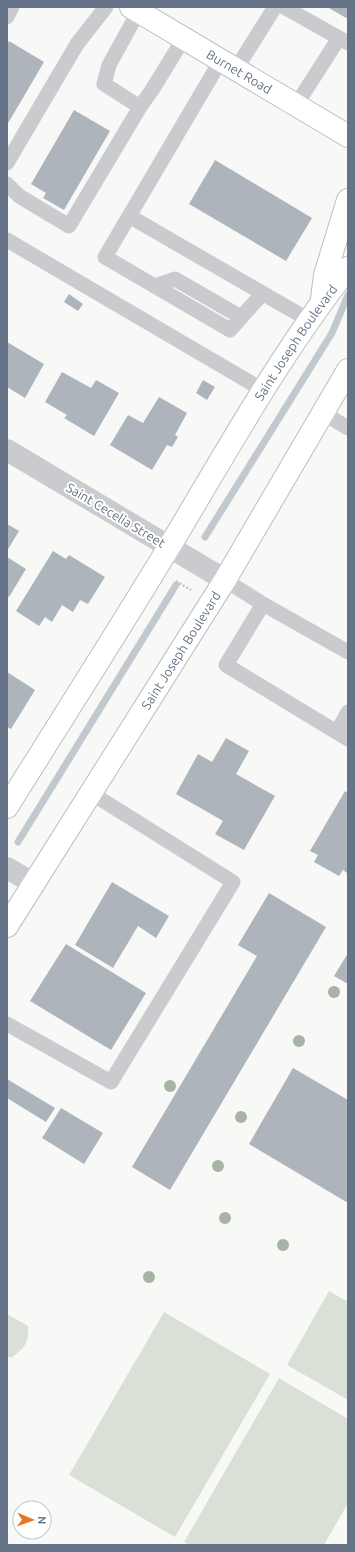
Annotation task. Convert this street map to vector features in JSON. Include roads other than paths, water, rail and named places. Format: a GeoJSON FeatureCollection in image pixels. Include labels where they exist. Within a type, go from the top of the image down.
{"type":"FeatureCollection","features":[{"type":"Feature","properties":{"kind":"street","name":"Burnet Road"},"geometry":{"type":"LineString","coordinates":[[137,8],[296,105],[347,140]]}},
{"type":"Feature","properties":{"kind":"street"},"geometry":{"type":"LineString","coordinates":[[322,301],[325,275],[348,200]]}},
{"type":"Feature","properties":{"kind":"street","name":"Saint Joseph Boulevard"},"geometry":{"type":"LineString","coordinates":[[7,807],[170,546],[263,390],[322,301],[348,268]]}},
{"type":"Feature","properties":{"kind":"street","name":"Saint Joseph Boulevard"},"geometry":{"type":"LineString","coordinates":[[7,926],[225,580],[348,370]]}},
{"type":"Feature","properties":{"kind":"street","name":"Saint Cecelia Street"},"geometry":{"type":"LineString","coordinates":[[7,450],[225,580]]}},
{"type":"Feature","properties":{"kind":"street"},"geometry":{"type":"LineString","coordinates":[[7,868],[33,883]]}},
{"type":"Feature","properties":{"kind":"lane"},"geometry":{"type":"LineString","coordinates":[[7,17],[12,7]]}},
{"type":"Feature","properties":{"kind":"lane"},"geometry":{"type":"LineString","coordinates":[[7,163],[78,44],[106,7]]}},
{"type":"Feature","properties":{"kind":"lane"},"geometry":{"type":"LineString","coordinates":[[262,294],[230,330],[105,257],[128,216],[228,64],[275,7]]}},
{"type":"Feature","properties":{"kind":"lane"},"geometry":{"type":"LineString","coordinates":[[284,7],[344,40],[296,105]]}},
{"type":"Feature","properties":{"kind":"lane"},"geometry":{"type":"LineString","coordinates":[[137,8],[109,65],[104,84],[140,107]]}},
{"type":"Feature","properties":{"kind":"lane"},"geometry":{"type":"LineString","coordinates":[[7,184],[19,196],[69,226],[140,107],[184,38]]}},
{"type":"Feature","properties":{"kind":"lane"},"geometry":{"type":"LineString","coordinates":[[128,216],[309,320]]}},
{"type":"Feature","properties":{"kind":"lane"},"geometry":{"type":"LineString","coordinates":[[7,240],[263,390]]}},
{"type":"Feature","properties":{"kind":"lane"},"geometry":{"type":"LineString","coordinates":[[323,413],[348,428]]}},
{"type":"Feature","properties":{"kind":"lane"},"geometry":{"type":"LineString","coordinates":[[225,580],[263,604],[348,652]]}},
{"type":"Feature","properties":{"kind":"lane"},"geometry":{"type":"LineString","coordinates":[[263,604],[226,665],[342,735],[348,712]]}},
{"type":"Feature","properties":{"kind":"lane"},"geometry":{"type":"LineString","coordinates":[[7,1024],[111,1082],[233,882],[91,792]]}},
{"type":"Feature","properties":{"kind":"waterway"},"geometry":{"type":"LineString","coordinates":[[205,537],[332,333],[348,295]]}},
{"type":"Feature","properties":{"kind":"waterway"},"geometry":{"type":"LineString","coordinates":[[18,842],[176,585]]}}]}
